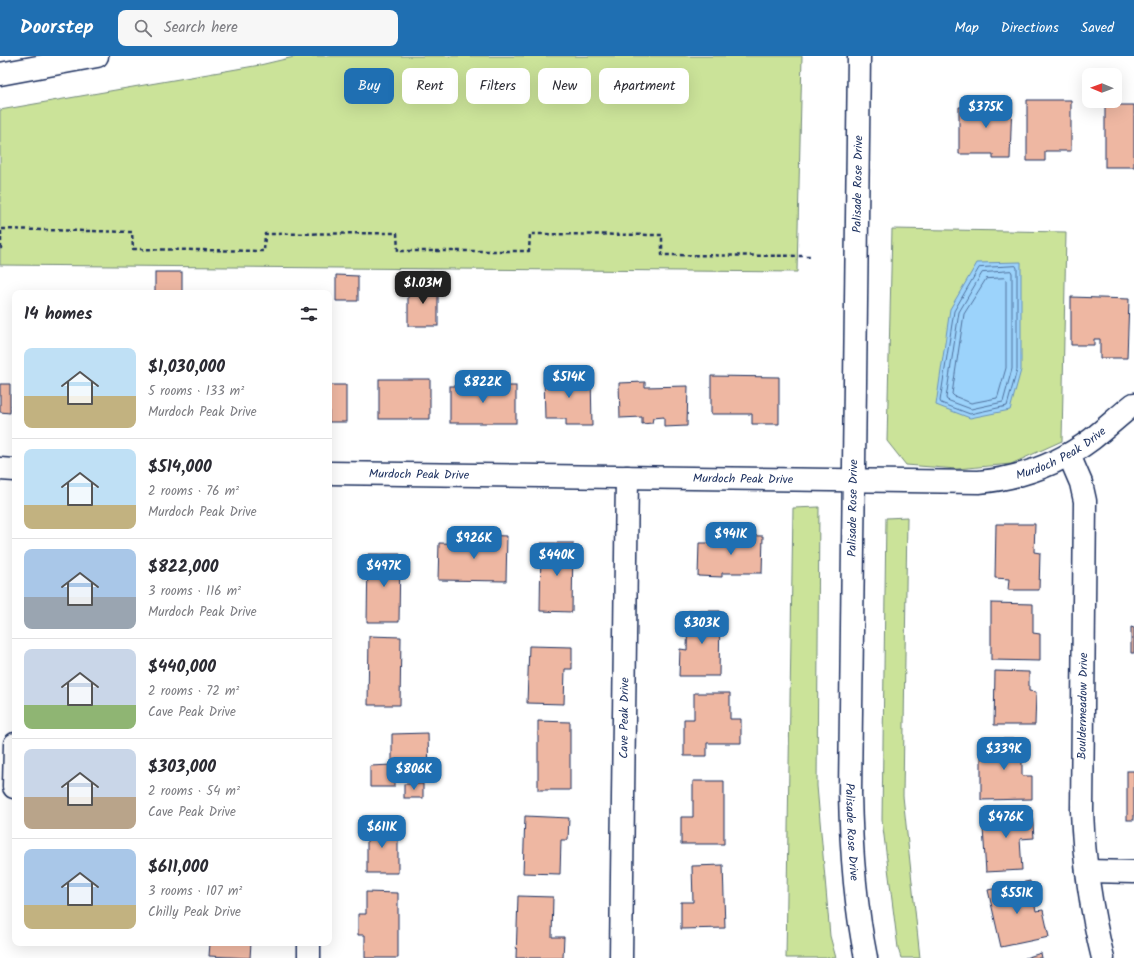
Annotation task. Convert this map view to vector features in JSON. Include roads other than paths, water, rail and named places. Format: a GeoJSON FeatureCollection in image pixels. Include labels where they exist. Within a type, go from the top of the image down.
{"type":"FeatureCollection","features":[{"type":"Feature","properties":{"kind":"main road"},"geometry":{"type":"LineString","coordinates":[[0,74],[97,56]]}},
{"type":"Feature","properties":{"kind":"main road","name":"Palisade Rose Drive"},"geometry":{"type":"LineString","coordinates":[[860,56],[853,482],[850,792],[851,840],[866,958]]}},
{"type":"Feature","properties":{"kind":"main road","name":"Murdoch Peak Drive"},"geometry":{"type":"LineString","coordinates":[[332,474],[627,477],[853,482],[960,482],[996,480],[1036,470],[1069,455],[1092,439],[1134,404]]}},
{"type":"Feature","properties":{"kind":"main road","name":"Bouldermeadow Drive"},"geometry":{"type":"LineString","coordinates":[[1069,455],[1081,483],[1085,510],[1083,836],[1094,920],[1103,958]]}},
{"type":"Feature","properties":{"kind":"main road"},"geometry":{"type":"LineString","coordinates":[[0,469],[12,470]]}},
{"type":"Feature","properties":{"kind":"main road","name":"Cave Peak Drive"},"geometry":{"type":"LineString","coordinates":[[621,958],[627,477]]}},
{"type":"Feature","properties":{"kind":"main road"},"geometry":{"type":"LineString","coordinates":[[1087,871],[1134,872]]}},
{"type":"Feature","properties":{"kind":"main road"},"geometry":{"type":"LineString","coordinates":[[309,946],[309,958]]}},
{"type":"Feature","properties":{"kind":"water"},"geometry":{"type":"Polygon","coordinates":[[[1021,262],[1021,370],[1010,410],[970,418],[936,405],[950,309],[977,263],[1021,262]]]}}]}
